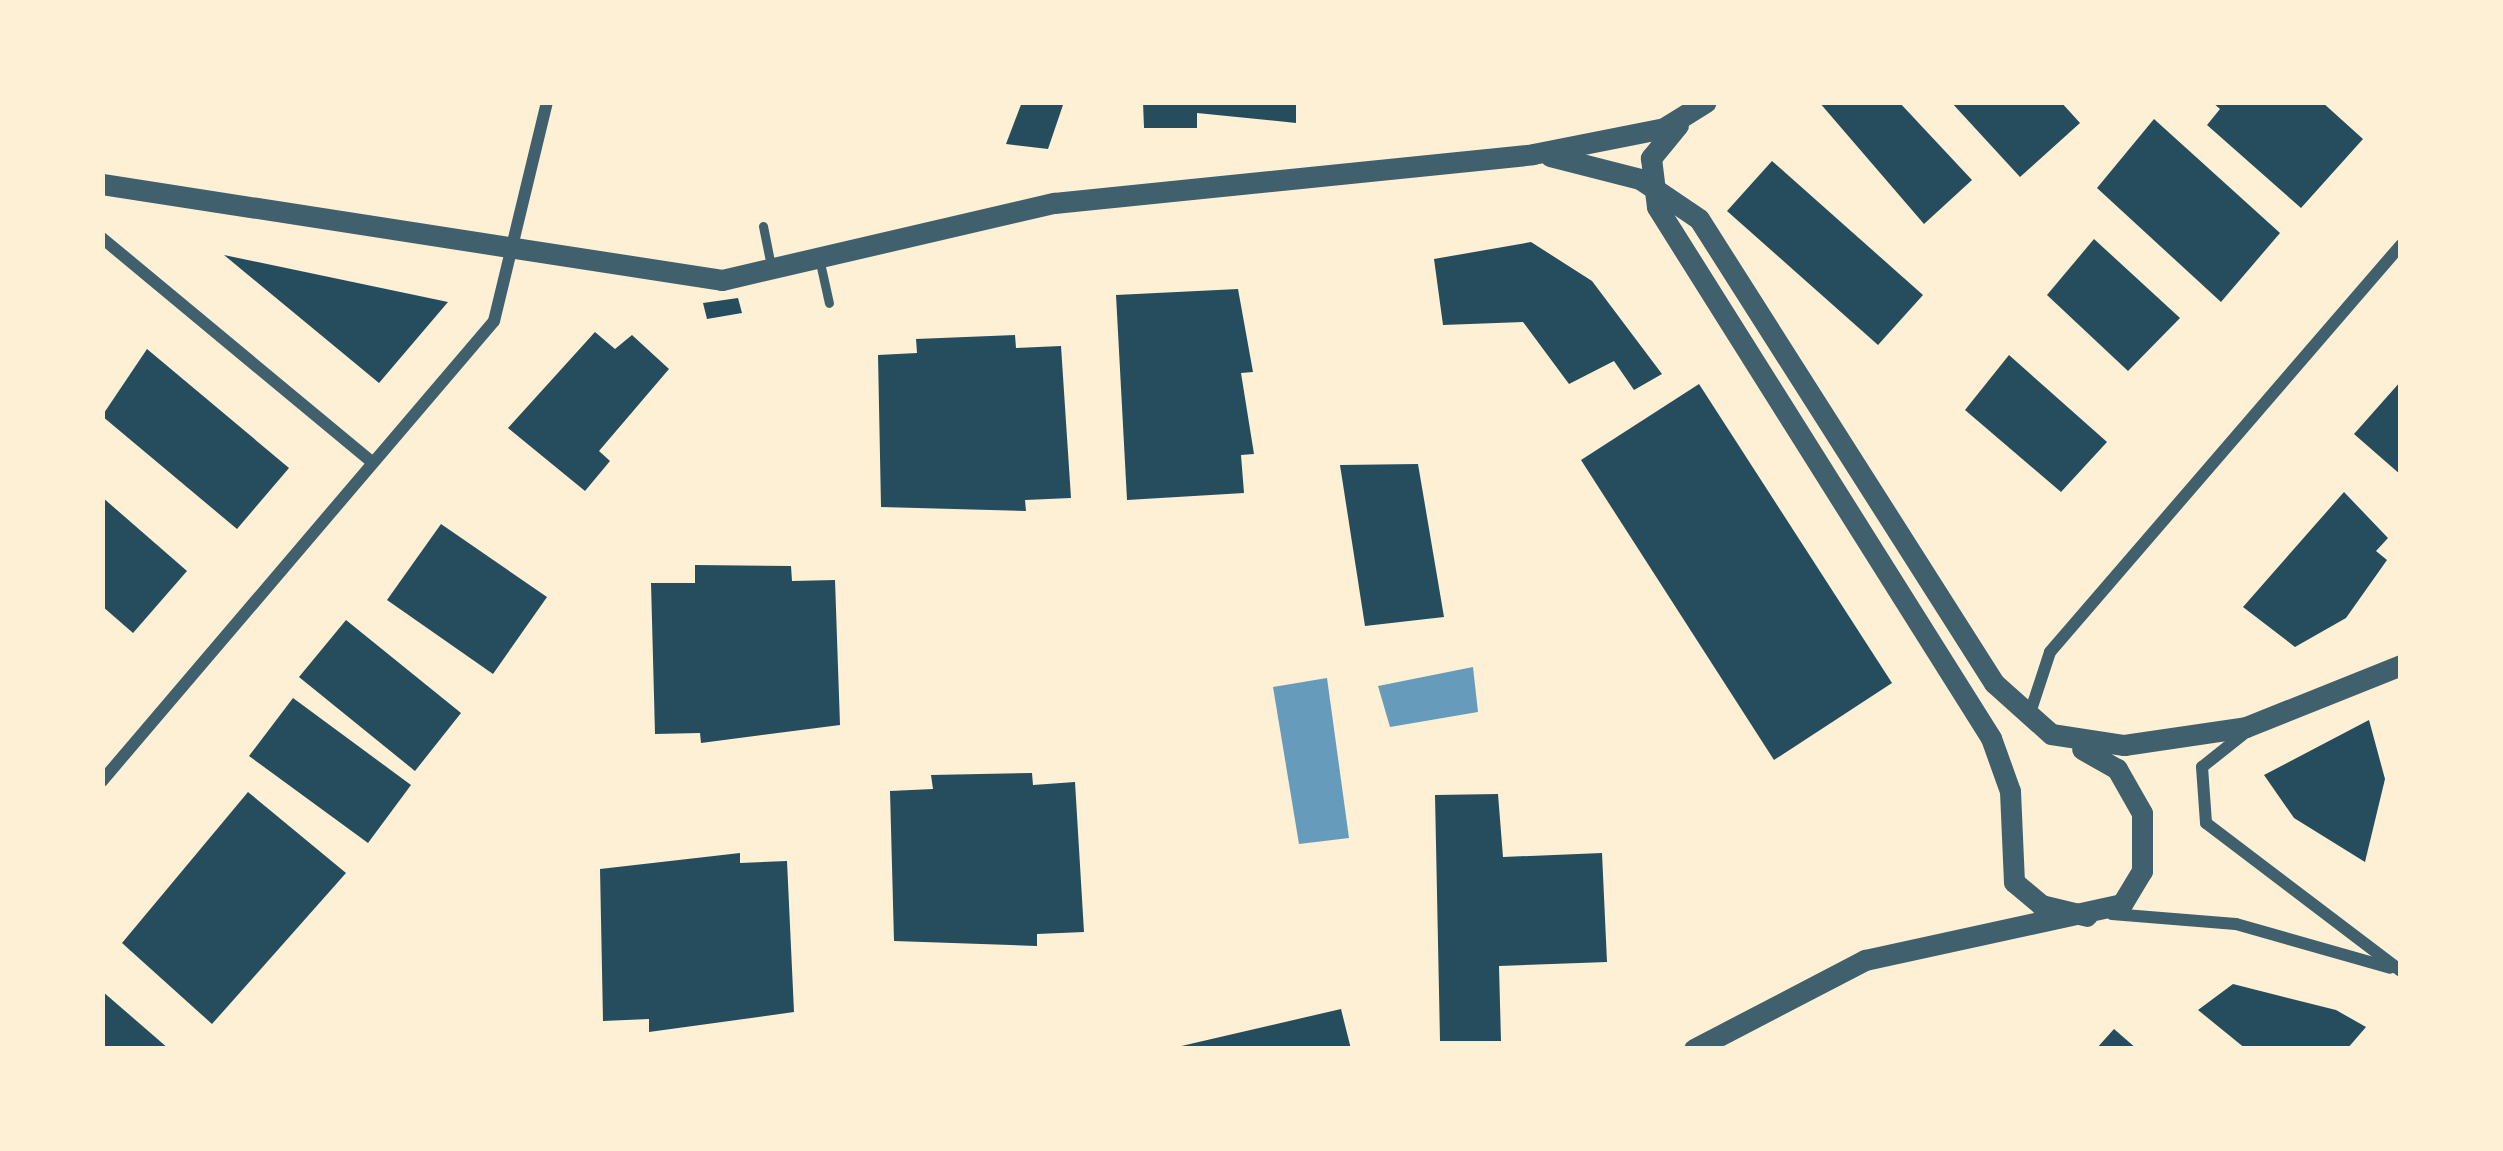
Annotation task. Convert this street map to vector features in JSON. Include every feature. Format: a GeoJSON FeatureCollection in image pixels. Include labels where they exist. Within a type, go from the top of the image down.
{"type":"FeatureCollection","features":[{"type":"Feature","properties":{"kind":"street"},"geometry":{"type":"LineString","coordinates":[[102,781],[487,332],[513,253],[547,102]]}},
{"type":"Feature","properties":{"kind":"street"},"geometry":{"type":"LineString","coordinates":[[1706,102],[1684,119],[1651,158],[1649,184],[1991,738],[2008,779],[2014,882],[2041,905],[2087,916],[2218,920],[2401,972]]}},
{"type":"Feature","properties":{"kind":"street"},"geometry":{"type":"LineString","coordinates":[[102,184],[513,253],[708,280],[772,271],[1054,203],[1521,156],[1684,119]]}},
{"type":"Feature","properties":{"kind":"street"},"geometry":{"type":"LineString","coordinates":[[1521,156],[1649,184],[1709,232],[1987,672],[2046,731],[2117,769],[2142,813],[2135,890],[2087,916],[1865,960],[1694,1049]]}},
{"type":"Feature","properties":{"kind":"street"},"geometry":{"type":"LineString","coordinates":[[102,238],[372,462]]}},
{"type":"Feature","properties":{"kind":"street"},"geometry":{"type":"LineString","coordinates":[[2046,731],[2029,698],[2050,652],[2401,245]]}},
{"type":"Feature","properties":{"kind":"street"},"geometry":{"type":"LineString","coordinates":[[2401,664],[2263,723],[2203,767],[2206,823],[2401,972]]}},
{"type":"Feature","properties":{"kind":"street"},"geometry":{"type":"LineString","coordinates":[[2046,731],[2124,745],[2263,723]]}},
{"type":"Feature","properties":{"kind":"lane"},"geometry":{"type":"LineString","coordinates":[[763,226],[772,271]]}},
{"type":"Feature","properties":{"kind":"lane"},"geometry":{"type":"LineString","coordinates":[[819,258],[829,303]]}},
{"type":"Feature","properties":{"kind":"water"},"geometry":{"type":"Polygon","coordinates":[[[1473,667],[1478,712],[1390,727],[1378,686],[1473,667]]]}},
{"type":"Feature","properties":{"kind":"water"},"geometry":{"type":"Polygon","coordinates":[[[1327,678],[1349,838],[1299,844],[1273,687],[1327,678]]]}},
{"type":"Feature","properties":{"kind":"building"},"geometry":{"type":"Polygon","coordinates":[[[1022,102],[1064,102],[1048,149],[1006,144],[1022,102]]]}},
{"type":"Feature","properties":{"kind":"building"},"geometry":{"type":"Polygon","coordinates":[[[1143,102],[1296,102],[1296,123],[1197,113],[1197,128],[1144,128],[1143,102]]]}},
{"type":"Feature","properties":{"kind":"building"},"geometry":{"type":"Polygon","coordinates":[[[1819,102],[1899,102],[1972,180],[1924,224],[1819,102]]]}},
{"type":"Feature","properties":{"kind":"building"},"geometry":{"type":"Polygon","coordinates":[[[1951,102],[2061,102],[2080,123],[2020,177],[1951,102]]]}},
{"type":"Feature","properties":{"kind":"building"},"geometry":{"type":"Polygon","coordinates":[[[2212,102],[2322,102],[2363,139],[2301,208],[2207,125],[2220,109],[2212,102]]]}},
{"type":"Feature","properties":{"kind":"building"},"geometry":{"type":"Polygon","coordinates":[[[2154,119],[2280,233],[2221,302],[2097,188],[2154,119]]]}},
{"type":"Feature","properties":{"kind":"building"},"geometry":{"type":"Polygon","coordinates":[[[1772,161],[1923,295],[1878,345],[1727,211],[1772,161]]]}},
{"type":"Feature","properties":{"kind":"building"},"geometry":{"type":"Polygon","coordinates":[[[2094,239],[2180,318],[2128,371],[2047,295],[2094,239]]]}},
{"type":"Feature","properties":{"kind":"building"},"geometry":{"type":"Polygon","coordinates":[[[1531,242],[1592,281],[1662,374],[1634,390],[1614,361],[1569,384],[1523,322],[1443,325],[1434,259],[1531,242]]]}},
{"type":"Feature","properties":{"kind":"building"},"geometry":{"type":"Polygon","coordinates":[[[224,255],[448,302],[379,383],[224,255]]]}},
{"type":"Feature","properties":{"kind":"building"},"geometry":{"type":"Polygon","coordinates":[[[1238,289],[1253,372],[1241,373],[1254,454],[1241,455],[1244,493],[1127,500],[1116,295],[1238,289]]]}},
{"type":"Feature","properties":{"kind":"building"},"geometry":{"type":"Polygon","coordinates":[[[738,298],[742,313],[707,319],[703,303],[738,298]]]}},
{"type":"Feature","properties":{"kind":"building"},"geometry":{"type":"Polygon","coordinates":[[[595,332],[615,349],[632,335],[669,369],[599,451],[610,461],[585,491],[508,428],[595,332]]]}},
{"type":"Feature","properties":{"kind":"building"},"geometry":{"type":"Polygon","coordinates":[[[1015,335],[1016,348],[1061,346],[1071,498],[1025,500],[1026,511],[881,507],[878,355],[917,353],[916,339],[1015,335]]]}},
{"type":"Feature","properties":{"kind":"building"},"geometry":{"type":"Polygon","coordinates":[[[147,349],[289,468],[237,529],[102,416],[147,349]]]}},
{"type":"Feature","properties":{"kind":"building"},"geometry":{"type":"Polygon","coordinates":[[[2009,355],[2107,442],[2061,492],[1965,410],[2009,355]]]}},
{"type":"Feature","properties":{"kind":"building"},"geometry":{"type":"Polygon","coordinates":[[[2401,381],[2401,475],[2354,434],[2401,381]]]}},
{"type":"Feature","properties":{"kind":"building"},"geometry":{"type":"Polygon","coordinates":[[[1699,384],[1892,683],[1774,760],[1581,460],[1699,384]]]}},
{"type":"Feature","properties":{"kind":"building"},"geometry":{"type":"Polygon","coordinates":[[[1418,464],[1444,617],[1365,626],[1340,465],[1418,464]]]}},
{"type":"Feature","properties":{"kind":"building"},"geometry":{"type":"Polygon","coordinates":[[[2344,492],[2388,538],[2376,551],[2387,560],[2346,618],[2295,647],[2243,607],[2344,492]]]}},
{"type":"Feature","properties":{"kind":"building"},"geometry":{"type":"Polygon","coordinates":[[[102,497],[187,571],[133,633],[102,606],[102,497]]]}},
{"type":"Feature","properties":{"kind":"building"},"geometry":{"type":"Polygon","coordinates":[[[441,524],[547,597],[493,674],[387,600],[441,524]]]}},
{"type":"Feature","properties":{"kind":"building"},"geometry":{"type":"Polygon","coordinates":[[[695,565],[791,566],[792,581],[835,580],[840,725],[701,743],[700,733],[655,734],[651,583],[695,583],[695,565]]]}},
{"type":"Feature","properties":{"kind":"building"},"geometry":{"type":"Polygon","coordinates":[[[346,620],[461,713],[415,771],[299,677],[346,620]]]}},
{"type":"Feature","properties":{"kind":"building"},"geometry":{"type":"Polygon","coordinates":[[[293,698],[411,785],[368,843],[249,756],[293,698]]]}},
{"type":"Feature","properties":{"kind":"building"},"geometry":{"type":"Polygon","coordinates":[[[2369,720],[2385,779],[2365,862],[2294,818],[2264,775],[2369,720]]]}},
{"type":"Feature","properties":{"kind":"building"},"geometry":{"type":"Polygon","coordinates":[[[1032,773],[1033,785],[1075,782],[1084,932],[1037,934],[1037,946],[894,941],[890,791],[933,789],[931,775],[1032,773]]]}},
{"type":"Feature","properties":{"kind":"building"},"geometry":{"type":"Polygon","coordinates":[[[248,792],[346,873],[212,1024],[122,943],[248,792]]]}},
{"type":"Feature","properties":{"kind":"building"},"geometry":{"type":"Polygon","coordinates":[[[1498,794],[1503,857],[1602,853],[1607,962],[1499,966],[1501,1041],[1440,1041],[1435,795],[1498,794]]]}},
{"type":"Feature","properties":{"kind":"building"},"geometry":{"type":"Polygon","coordinates":[[[740,853],[740,863],[787,861],[794,1012],[649,1032],[649,1019],[603,1021],[600,869],[740,853]]]}},
{"type":"Feature","properties":{"kind":"building"},"geometry":{"type":"Polygon","coordinates":[[[2233,984],[2336,1010],[2366,1027],[2347,1049],[2246,1049],[2198,1010],[2233,984]]]}},
{"type":"Feature","properties":{"kind":"building"},"geometry":{"type":"Polygon","coordinates":[[[102,991],[169,1049],[102,1049],[102,991]]]}},
{"type":"Feature","properties":{"kind":"building"},"geometry":{"type":"Polygon","coordinates":[[[1341,1009],[1351,1049],[1177,1049],[1177,1047],[1341,1009]]]}},
{"type":"Feature","properties":{"kind":"building"},"geometry":{"type":"Polygon","coordinates":[[[2114,1029],[2137,1049],[2096,1049],[2114,1029]]]}}]}
